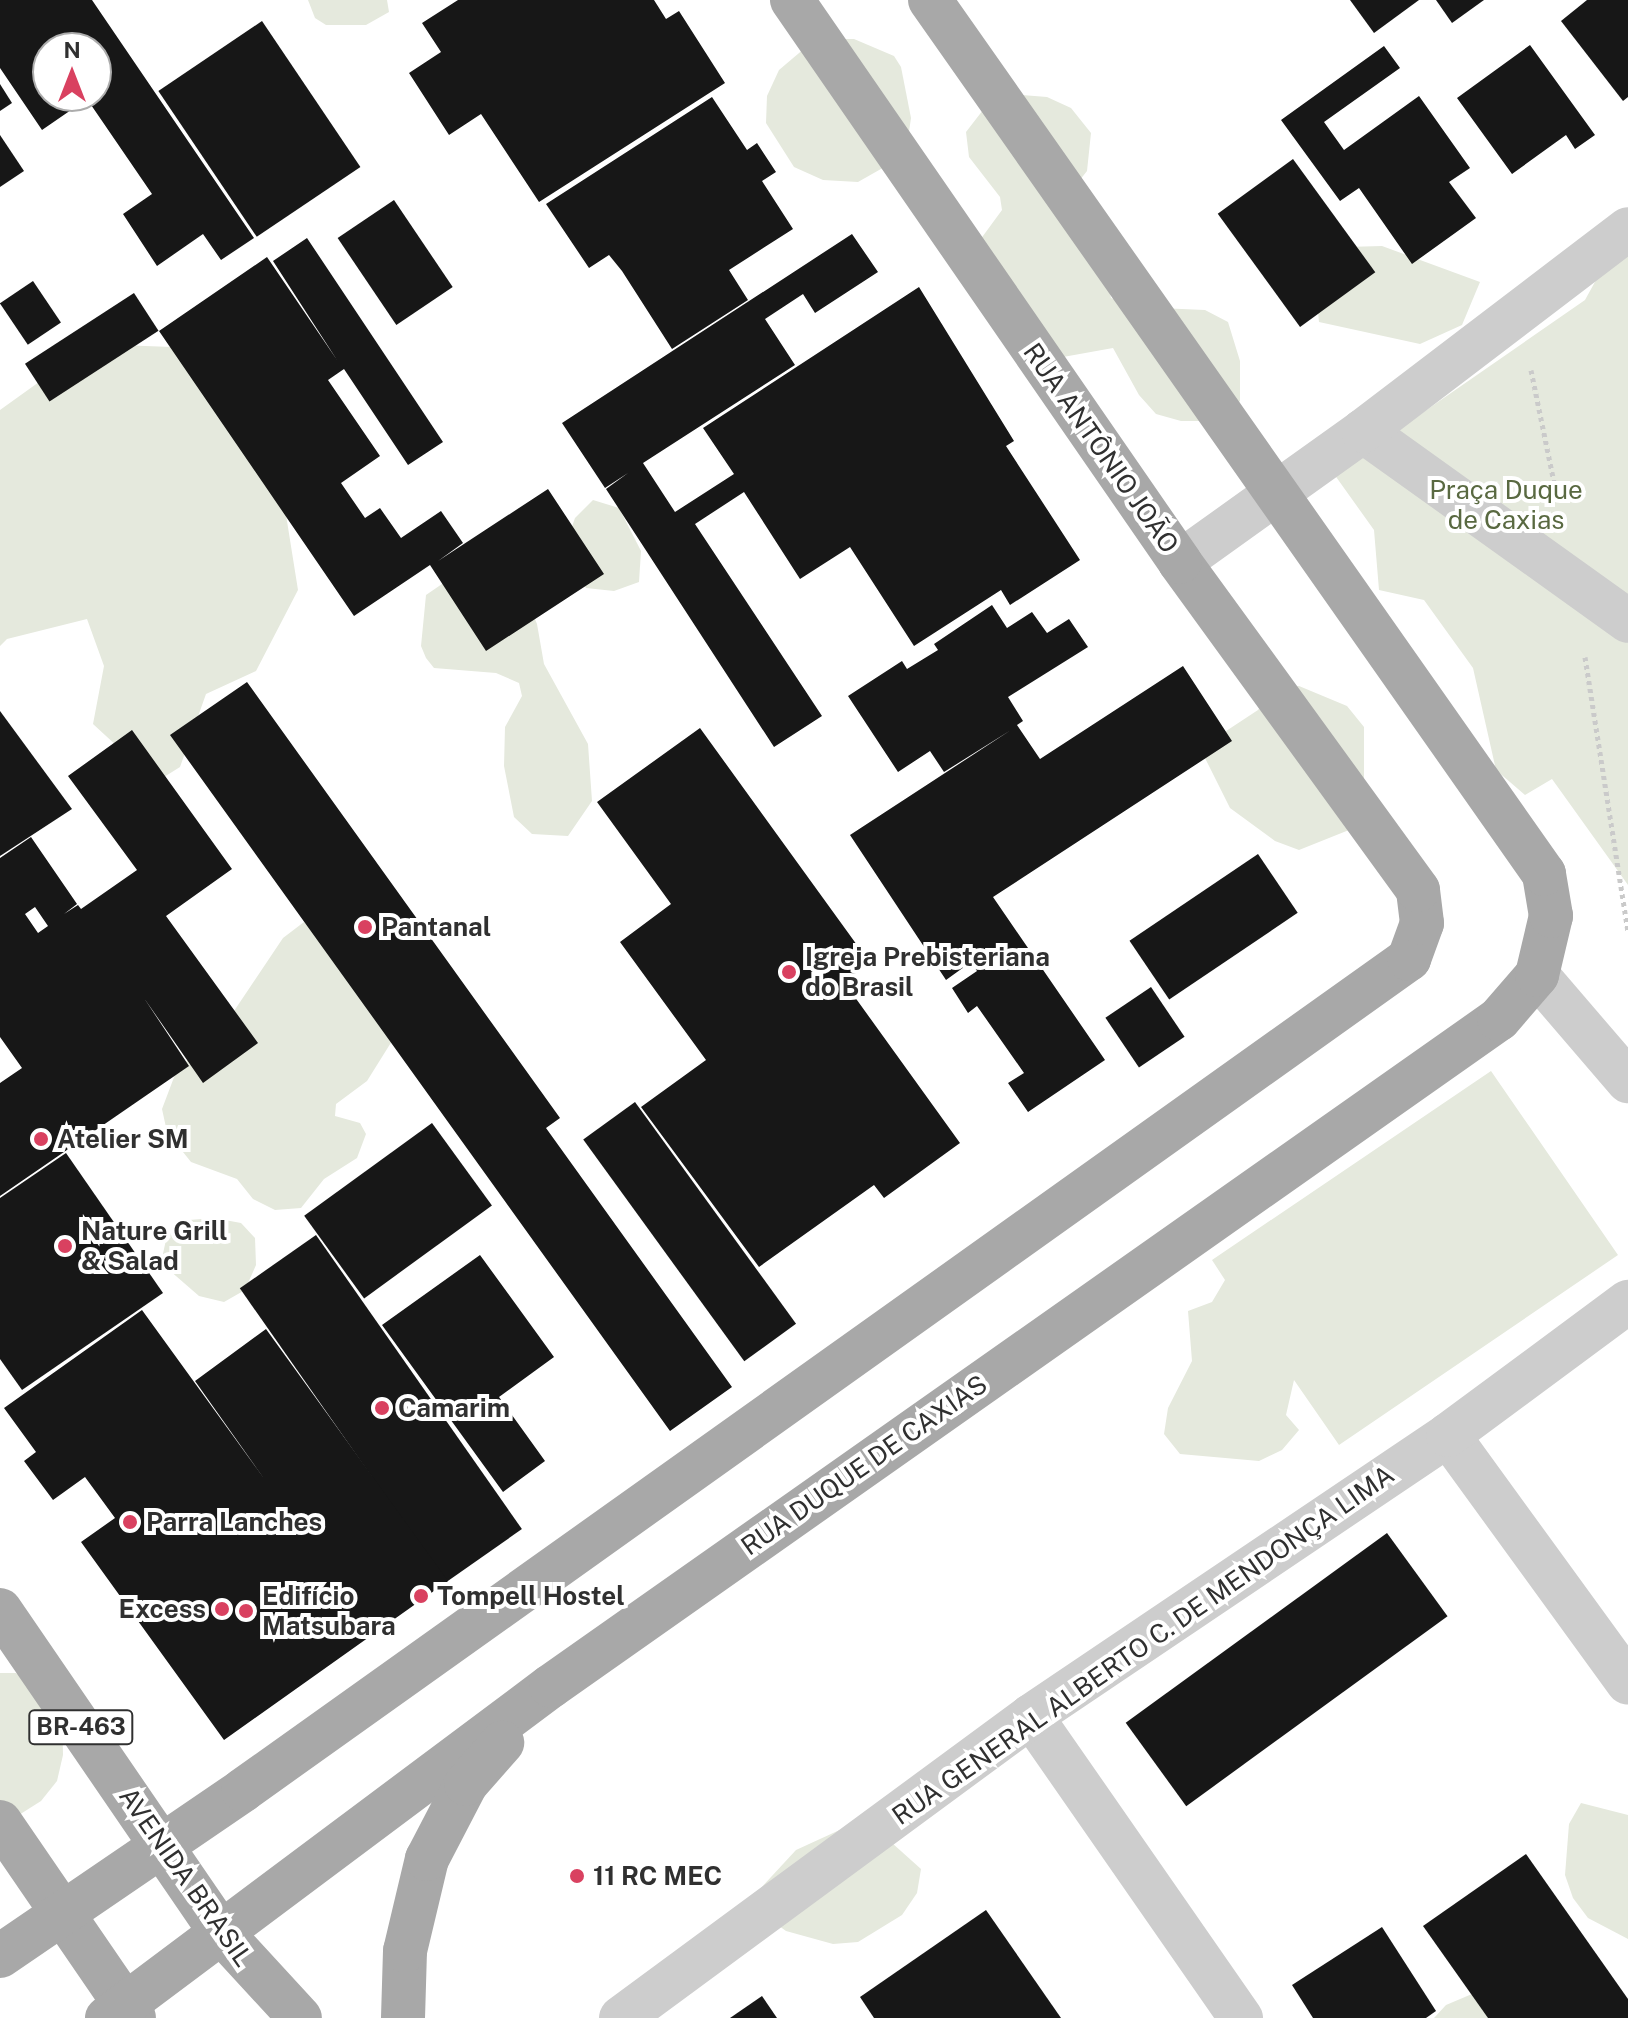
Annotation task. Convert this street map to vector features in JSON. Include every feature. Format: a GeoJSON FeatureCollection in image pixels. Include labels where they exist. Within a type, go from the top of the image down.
{"type":"FeatureCollection","features":[{"type":"Feature","properties":{"kind":"main road","name":"RUA ANTÔNIO JOÃO"},"geometry":{"type":"LineString","coordinates":[[163,1844],[1409,959],[1422,923],[1418,890],[1180,562],[792,0]]}},
{"type":"Feature","properties":{"kind":"main road"},"geometry":{"type":"LineString","coordinates":[[930,0],[1274,490]]}},
{"type":"Feature","properties":{"kind":"main road","name":"RUA DUQUE DE CAXIAS"},"geometry":{"type":"LineString","coordinates":[[123,2014],[220,1931],[551,1686],[1499,1019],[1537,975],[1551,916],[1544,874],[1274,490]]}},
{"type":"Feature","properties":{"kind":"main road","name":"AVENIDA BRASIL"},"geometry":{"type":"LineString","coordinates":[[0,1610],[220,1931],[300,2018]]}},
{"type":"Feature","properties":{"kind":"main road"},"geometry":{"type":"LineString","coordinates":[[403,2018],[405,1951],[427,1859],[466,1784],[551,1686]]}},
{"type":"Feature","properties":{"kind":"main road"},"geometry":{"type":"LineString","coordinates":[[0,1822],[62,1913],[123,2014]]}},
{"type":"Feature","properties":{"kind":"main road"},"geometry":{"type":"LineString","coordinates":[[0,1956],[163,1844]]}},
{"type":"Feature","properties":{"kind":"street"},"geometry":{"type":"LineString","coordinates":[[1180,562],[1274,490],[1363,431],[1628,229]]}},
{"type":"Feature","properties":{"kind":"street"},"geometry":{"type":"LineString","coordinates":[[1363,431],[1628,621]]}},
{"type":"Feature","properties":{"kind":"street"},"geometry":{"type":"LineString","coordinates":[[1537,975],[1628,1081]]}},
{"type":"Feature","properties":{"kind":"street","name":"RUA GENERAL ALBERTO C. DE MENDONÇA LIMA"},"geometry":{"type":"LineString","coordinates":[[621,2018],[1031,1716],[1448,1435],[1628,1302]]}},
{"type":"Feature","properties":{"kind":"street"},"geometry":{"type":"LineString","coordinates":[[1448,1435],[1628,1683]]}},
{"type":"Feature","properties":{"kind":"street"},"geometry":{"type":"LineString","coordinates":[[1031,1716],[1241,2018]]}},
{"type":"Feature","properties":{"kind":"green space"},"geometry":{"type":"Polygon","coordinates":[[[308,0],[387,0],[389,12],[366,25],[326,25],[315,18],[308,0]]]}},
{"type":"Feature","properties":{"kind":"green space"},"geometry":{"type":"Polygon","coordinates":[[[854,39],[894,56],[901,67],[911,118],[907,145],[902,157],[858,182],[823,180],[794,167],[766,123],[767,96],[779,70],[812,42],[854,39]]]}},
{"type":"Feature","properties":{"kind":"green space"},"geometry":{"type":"Polygon","coordinates":[[[1022,95],[1047,97],[1071,108],[1091,133],[1087,171],[1072,190],[1106,270],[1111,298],[1136,307],[1205,310],[1228,322],[1240,361],[1240,401],[1220,421],[1181,421],[1156,414],[1139,395],[1113,348],[1063,357],[980,240],[1002,210],[1000,197],[969,157],[966,132],[983,110],[1022,95]]]}},
{"type":"Feature","properties":{"kind":"green space","name":"Praça Duque de Caxias"},"geometry":{"type":"Polygon","coordinates":[[[1628,240],[1628,885],[1552,779],[1525,795],[1496,770],[1473,668],[1424,600],[1379,590],[1374,530],[1334,474],[1585,300],[1617,242],[1628,240]]]}},
{"type":"Feature","properties":{"kind":"green space"},"geometry":{"type":"Polygon","coordinates":[[[1382,246],[1480,282],[1462,325],[1420,344],[1319,322],[1316,291],[1346,247],[1382,246]]]}},
{"type":"Feature","properties":{"kind":"green space"},"geometry":{"type":"Polygon","coordinates":[[[92,344],[172,347],[283,496],[298,590],[256,671],[206,694],[180,767],[156,782],[93,724],[104,666],[87,619],[7,639],[0,646],[0,410],[92,344]]]}},
{"type":"Feature","properties":{"kind":"green space"},"geometry":{"type":"Polygon","coordinates":[[[593,500],[619,508],[641,551],[639,582],[614,591],[586,588],[573,566],[567,541],[575,518],[593,500]]]}},
{"type":"Feature","properties":{"kind":"green space"},"geometry":{"type":"Polygon","coordinates":[[[458,573],[517,575],[537,624],[544,664],[588,744],[592,801],[568,836],[532,834],[514,817],[504,766],[505,727],[522,696],[519,683],[496,673],[434,668],[426,658],[421,646],[426,595],[458,573]]]}},
{"type":"Feature","properties":{"kind":"green space"},"geometry":{"type":"Polygon","coordinates":[[[1299,686],[1347,706],[1364,727],[1364,805],[1349,830],[1299,850],[1275,841],[1230,808],[1205,758],[1217,737],[1258,710],[1273,689],[1299,686]]]}},
{"type":"Feature","properties":{"kind":"green space"},"geometry":{"type":"Polygon","coordinates":[[[304,922],[407,1017],[367,1081],[336,1104],[335,1116],[360,1123],[366,1134],[357,1158],[324,1179],[301,1208],[275,1210],[253,1199],[237,1179],[191,1162],[167,1132],[162,1109],[176,1072],[232,1014],[283,938],[304,922]]]}},
{"type":"Feature","properties":{"kind":"green space"},"geometry":{"type":"Polygon","coordinates":[[[1491,1071],[1618,1255],[1339,1445],[1294,1380],[1286,1415],[1299,1430],[1282,1450],[1259,1461],[1180,1454],[1164,1434],[1168,1408],[1192,1361],[1188,1311],[1212,1302],[1225,1280],[1212,1260],[1491,1071]]]}},
{"type":"Feature","properties":{"kind":"green space"},"geometry":{"type":"Polygon","coordinates":[[[214,1218],[241,1223],[255,1238],[256,1265],[245,1290],[224,1302],[199,1296],[161,1263],[167,1235],[189,1220],[214,1218]]]}},
{"type":"Feature","properties":{"kind":"green space"},"geometry":{"type":"Polygon","coordinates":[[[0,1673],[16,1673],[62,1706],[63,1755],[57,1781],[41,1801],[0,1827],[0,1673]]]}},
{"type":"Feature","properties":{"kind":"green space"},"geometry":{"type":"Polygon","coordinates":[[[1581,1803],[1628,1815],[1628,1939],[1588,1918],[1573,1898],[1565,1875],[1569,1824],[1581,1803]]]}},
{"type":"Feature","properties":{"kind":"green space"},"geometry":{"type":"Polygon","coordinates":[[[844,1828],[892,1843],[921,1869],[917,1893],[902,1915],[858,1942],[833,1944],[786,1931],[764,1915],[760,1889],[796,1850],[844,1828]]]}},
{"type":"Feature","properties":{"kind":"green space"},"geometry":{"type":"Polygon","coordinates":[[[1472,1994],[1533,2018],[1434,2018],[1446,2005],[1472,1994]]]}},
{"type":"Feature","properties":{"kind":"building"},"geometry":{"type":"Polygon","coordinates":[[[0,0],[92,0],[254,238],[221,260],[203,234],[157,266],[123,214],[152,194],[96,112],[112,112],[112,32],[32,32],[32,112],[68,112],[42,130],[0,68],[0,0]]]}},
{"type":"Feature","properties":{"kind":"building"},"geometry":{"type":"Polygon","coordinates":[[[458,0],[654,0],[666,19],[679,11],[725,83],[539,202],[481,114],[449,135],[409,73],[441,52],[422,23],[458,0]]]}},
{"type":"Feature","properties":{"kind":"building"},"geometry":{"type":"Polygon","coordinates":[[[1350,0],[1419,0],[1374,33],[1350,0]]]}},
{"type":"Feature","properties":{"kind":"building"},"geometry":{"type":"Polygon","coordinates":[[[1436,0],[1484,0],[1452,23],[1436,0]]]}},
{"type":"Feature","properties":{"kind":"building"},"geometry":{"type":"Polygon","coordinates":[[[1587,0],[1628,0],[1628,97],[1623,101],[1561,21],[1587,0]]]}},
{"type":"Feature","properties":{"kind":"building"},"geometry":{"type":"Polygon","coordinates":[[[262,21],[360,167],[257,237],[158,91],[262,21]]]}},
{"type":"Feature","properties":{"kind":"building"},"geometry":{"type":"Polygon","coordinates":[[[1530,45],[1595,135],[1575,149],[1566,135],[1512,174],[1457,98],[1530,45]]]}},
{"type":"Feature","properties":{"kind":"building"},"geometry":{"type":"Polygon","coordinates":[[[1384,46],[1400,68],[1324,122],[1344,150],[1419,96],[1470,168],[1449,182],[1476,218],[1412,264],[1359,188],[1340,201],[1281,120],[1384,46]]]}},
{"type":"Feature","properties":{"kind":"building"},"geometry":{"type":"Polygon","coordinates":[[[0,84],[12,103],[0,111],[0,84]]]}},
{"type":"Feature","properties":{"kind":"building"},"geometry":{"type":"Polygon","coordinates":[[[712,97],[747,150],[757,143],[776,172],[762,181],[793,229],[729,270],[748,300],[672,349],[609,255],[589,268],[546,204],[712,97]]]}},
{"type":"Feature","properties":{"kind":"building"},"geometry":{"type":"Polygon","coordinates":[[[0,135],[24,171],[0,187],[0,135]]]}},
{"type":"Feature","properties":{"kind":"building"},"geometry":{"type":"Polygon","coordinates":[[[1293,159],[1375,272],[1300,327],[1218,214],[1293,159]]]}},
{"type":"Feature","properties":{"kind":"building"},"geometry":{"type":"Polygon","coordinates":[[[394,200],[453,287],[396,325],[338,238],[394,200]]]}},
{"type":"Feature","properties":{"kind":"building"},"geometry":{"type":"Polygon","coordinates":[[[852,234],[878,272],[815,313],[803,294],[765,319],[795,365],[643,463],[675,512],[734,474],[703,428],[919,287],[1014,441],[1006,446],[1080,560],[1010,605],[1001,590],[914,646],[850,547],[800,579],[744,492],[695,524],[822,716],[774,747],[606,489],[628,473],[605,488],[562,423],[852,234]]]}},
{"type":"Feature","properties":{"kind":"building"},"geometry":{"type":"Polygon","coordinates":[[[307,238],[443,442],[408,465],[344,369],[328,380],[380,456],[341,483],[365,518],[380,508],[401,538],[441,511],[463,543],[438,561],[548,489],[604,574],[486,651],[430,565],[354,616],[159,331],[267,257],[337,360],[273,261],[307,238]]]}},
{"type":"Feature","properties":{"kind":"building"},"geometry":{"type":"Polygon","coordinates":[[[33,281],[61,322],[28,345],[0,303],[33,281]]]}},
{"type":"Feature","properties":{"kind":"building"},"geometry":{"type":"Polygon","coordinates":[[[134,293],[159,331],[49,402],[25,364],[134,293]]]}},
{"type":"Feature","properties":{"kind":"building"},"geometry":{"type":"Polygon","coordinates":[[[992,605],[1007,628],[1032,612],[1047,633],[1069,619],[1088,647],[1008,697],[1023,721],[1017,725],[1040,759],[1183,666],[1232,741],[993,897],[1105,1060],[1028,1112],[1008,1083],[1024,1073],[977,1006],[968,1013],[952,988],[977,971],[971,962],[946,980],[850,835],[1011,730],[944,772],[930,751],[898,772],[848,696],[902,661],[907,669],[938,650],[934,644],[992,605]]]}},
{"type":"Feature","properties":{"kind":"building","name":"Pantanal"},"geometry":{"type":"Polygon","coordinates":[[[247,682],[560,1118],[546,1128],[732,1387],[670,1431],[170,735],[247,682]]]}},
{"type":"Feature","properties":{"kind":"building"},"geometry":{"type":"Polygon","coordinates":[[[0,711],[72,809],[0,856],[0,711]]]}},
{"type":"Feature","properties":{"kind":"building"},"geometry":{"type":"Polygon","coordinates":[[[700,728],[870,963],[844,982],[960,1143],[884,1198],[874,1185],[759,1267],[641,1107],[706,1060],[620,942],[671,904],[597,802],[700,728]]]}},
{"type":"Feature","properties":{"kind":"building"},"geometry":{"type":"Polygon","coordinates":[[[132,730],[232,869],[166,916],[258,1043],[203,1083],[144,998],[189,1066],[0,1196],[0,1083],[22,1068],[0,1037],[0,858],[31,837],[77,904],[64,914],[78,905],[81,909],[137,870],[68,776],[132,730]],[[35,907],[25,914],[38,933],[48,926],[35,907]]]}},
{"type":"Feature","properties":{"kind":"building"},"geometry":{"type":"Polygon","coordinates":[[[1258,854],[1298,913],[1169,1000],[1129,941],[1258,854]]]}},
{"type":"Feature","properties":{"kind":"building"},"geometry":{"type":"Polygon","coordinates":[[[1151,987],[1185,1037],[1139,1067],[1105,1018],[1151,987]]]}},
{"type":"Feature","properties":{"kind":"building"},"geometry":{"type":"Polygon","coordinates":[[[635,1102],[796,1324],[744,1361],[583,1140],[635,1102]]]}},
{"type":"Feature","properties":{"kind":"building"},"geometry":{"type":"Polygon","coordinates":[[[432,1123],[492,1206],[364,1298],[304,1216],[432,1123]]]}},
{"type":"Feature","properties":{"kind":"building","name":"Nature Grill & Salad"},"geometry":{"type":"Polygon","coordinates":[[[66,1153],[163,1293],[22,1390],[0,1359],[0,1198],[66,1153]]]}},
{"type":"Feature","properties":{"kind":"building","name":"Camarim"},"geometry":{"type":"Polygon","coordinates":[[[316,1235],[522,1529],[446,1582],[240,1288],[316,1235]]]}},
{"type":"Feature","properties":{"kind":"building"},"geometry":{"type":"Polygon","coordinates":[[[480,1255],[554,1357],[499,1397],[545,1461],[503,1492],[382,1325],[480,1255]]]}},
{"type":"Feature","properties":{"kind":"building"},"geometry":{"type":"Polygon","coordinates":[[[142,1310],[265,1480],[195,1381],[266,1329],[448,1581],[224,1740],[81,1542],[115,1518],[85,1477],[53,1500],[24,1461],[36,1452],[4,1408],[142,1310]]]}},
{"type":"Feature","properties":{"kind":"building"},"geometry":{"type":"Polygon","coordinates":[[[1387,1533],[1448,1616],[1186,1806],[1126,1723],[1387,1533]]]}},
{"type":"Feature","properties":{"kind":"building"},"geometry":{"type":"Polygon","coordinates":[[[1526,1854],[1628,1999],[1628,2018],[1488,2018],[1423,1926],[1526,1854]]]}},
{"type":"Feature","properties":{"kind":"building"},"geometry":{"type":"Polygon","coordinates":[[[986,1910],[1061,2018],[874,2018],[860,1997],[986,1910]]]}},
{"type":"Feature","properties":{"kind":"building"},"geometry":{"type":"Polygon","coordinates":[[[1382,1927],[1436,2011],[1426,2018],[1313,2018],[1292,1985],[1382,1927]]]}},
{"type":"Feature","properties":{"kind":"building"},"geometry":{"type":"Polygon","coordinates":[[[762,1996],[777,2018],[730,2018],[762,1996]]]}},
{"type":"Feature","properties":{"kind":"place","name":"Pantanal"},"geometry":{"type":"Point","coordinates":[365,927]}},
{"type":"Feature","properties":{"kind":"place","name":"Igreja Prebisteriana do Brasil"},"geometry":{"type":"Point","coordinates":[789,972]}},
{"type":"Feature","properties":{"kind":"place","name":"Atelier SM"},"geometry":{"type":"Point","coordinates":[41,1139]}},
{"type":"Feature","properties":{"kind":"place","name":"Nature Grill & Salad"},"geometry":{"type":"Point","coordinates":[65,1246]}},
{"type":"Feature","properties":{"kind":"place","name":"Camarim"},"geometry":{"type":"Point","coordinates":[382,1408]}},
{"type":"Feature","properties":{"kind":"place","name":"Parra Lanches"},"geometry":{"type":"Point","coordinates":[130,1522]}},
{"type":"Feature","properties":{"kind":"place","name":"Tompell Hostel"},"geometry":{"type":"Point","coordinates":[421,1596]}},
{"type":"Feature","properties":{"kind":"place","name":"Excess"},"geometry":{"type":"Point","coordinates":[222,1609]}},
{"type":"Feature","properties":{"kind":"place","name":"Edifício Matsubara"},"geometry":{"type":"Point","coordinates":[246,1611]}},
{"type":"Feature","properties":{"kind":"place","name":"11 RC MEC"},"geometry":{"type":"Point","coordinates":[577,1876]}}]}
